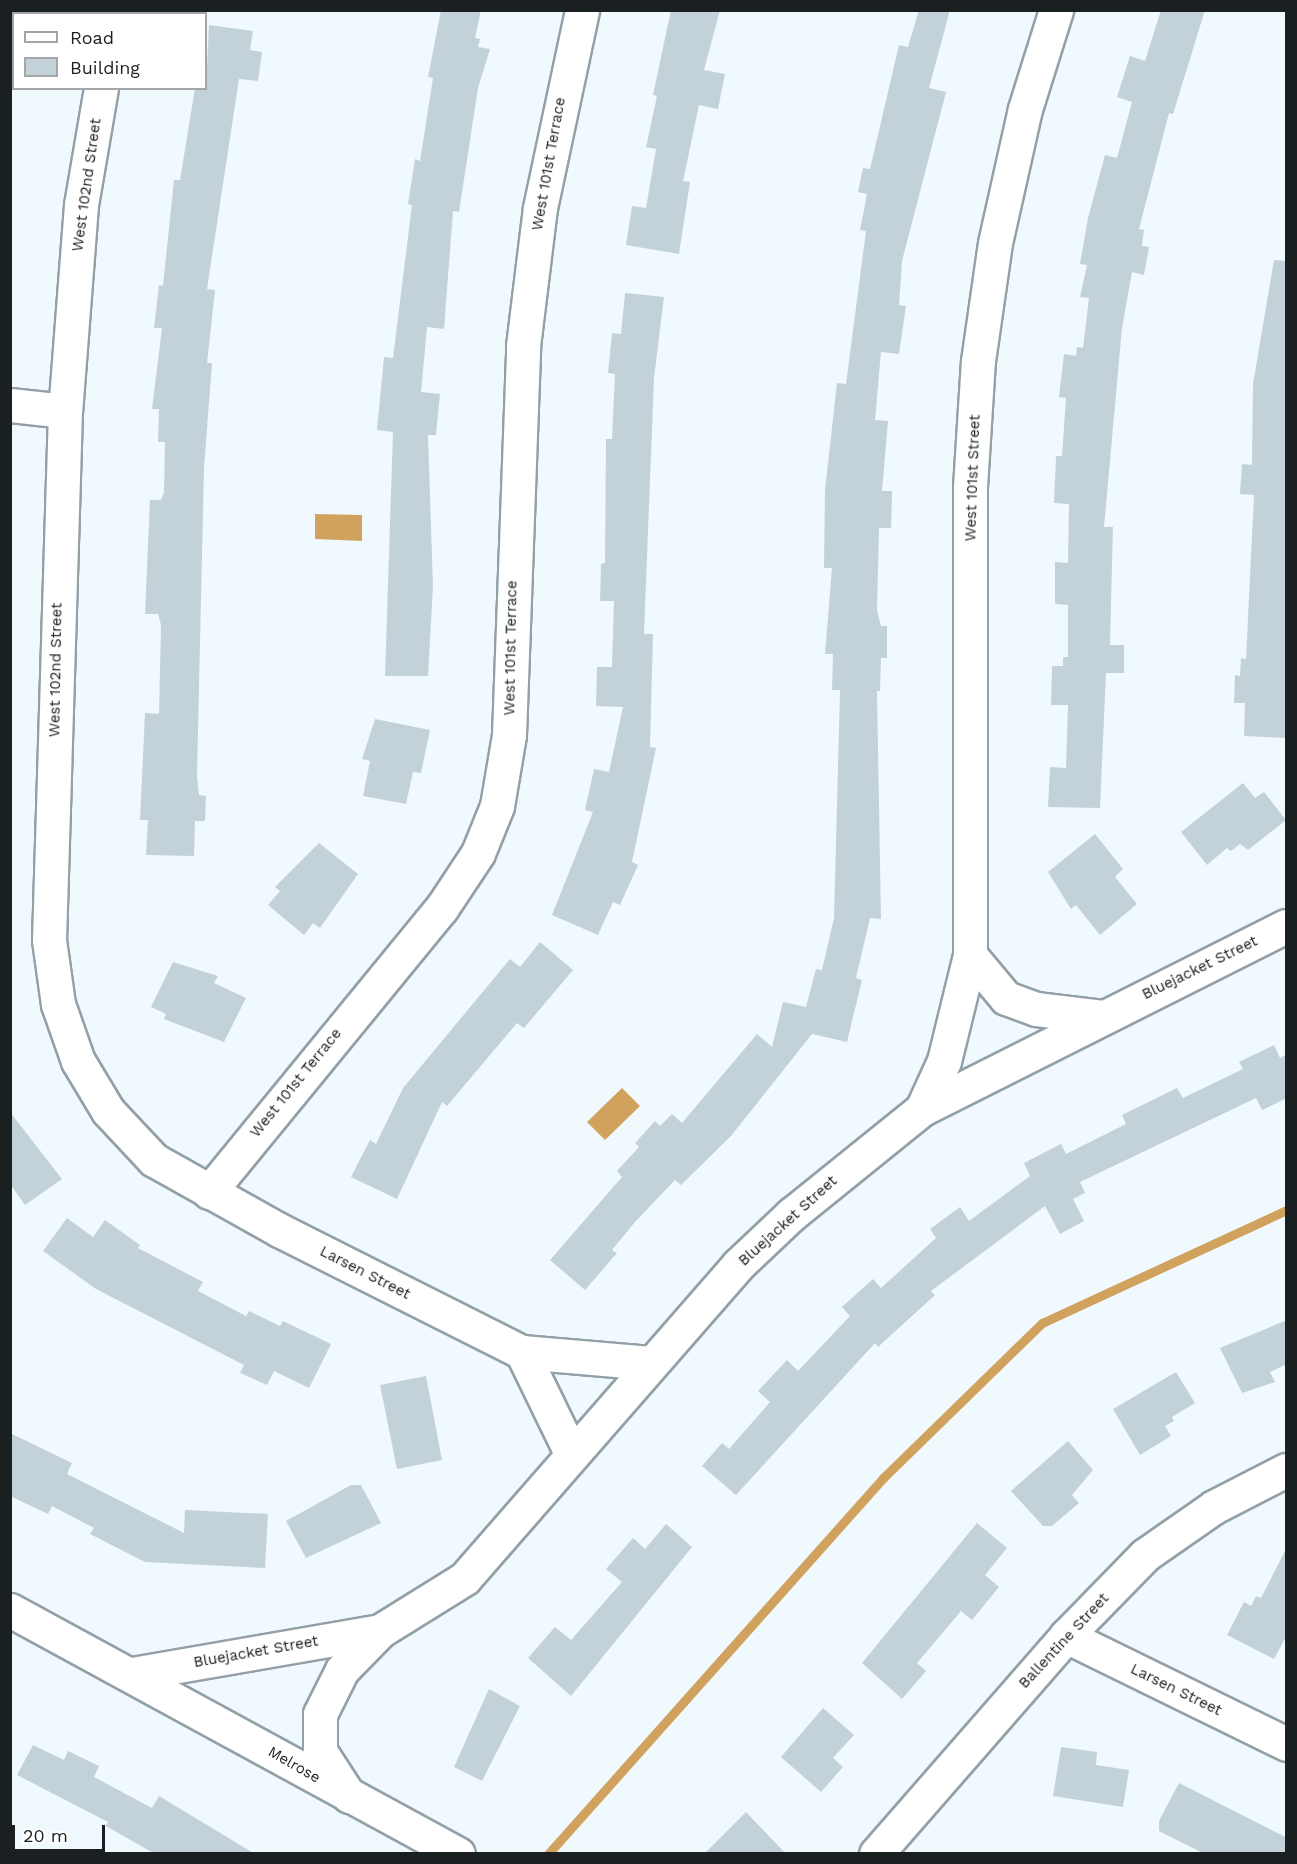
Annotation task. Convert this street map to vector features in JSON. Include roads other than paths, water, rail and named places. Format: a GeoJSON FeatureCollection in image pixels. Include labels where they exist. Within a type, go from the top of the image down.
{"type":"FeatureCollection","features":[{"type":"Feature","properties":{"kind":"street","name":"West 101st Terrace"},"geometry":{"type":"LineString","coordinates":[[209,1192],[441,909],[478,853],[497,806],[509,735],[523,346],[540,208],[582,10]]}},
{"type":"Feature","properties":{"kind":"street","name":"West 101st Street"},"geometry":{"type":"LineString","coordinates":[[922,1108],[944,1061],[969,955],[970,487],[978,361],[995,243],[1025,109],[1056,10]]}},
{"type":"Feature","properties":{"kind":"street","name":"West 102nd Street"},"geometry":{"type":"LineString","coordinates":[[101,90],[81,205],[65,411],[49,940],[58,1004],[78,1061],[108,1111],[154,1160],[209,1192]]}},
{"type":"Feature","properties":{"kind":"street"},"geometry":{"type":"LineString","coordinates":[[10,405],[65,411]]}},
{"type":"Feature","properties":{"kind":"street","name":"Bluejacket Street"},"geometry":{"type":"LineString","coordinates":[[349,1796],[320,1751],[320,1714],[342,1670],[380,1631],[465,1578],[571,1453],[738,1265],[792,1214],[922,1108],[1287,926]]}},
{"type":"Feature","properties":{"kind":"street"},"geometry":{"type":"LineString","coordinates":[[969,955],[1006,998],[1036,1009],[1103,1017]]}},
{"type":"Feature","properties":{"kind":"street","name":"Larsen Street"},"geometry":{"type":"LineString","coordinates":[[209,1192],[522,1352],[651,1362]]}},
{"type":"Feature","properties":{"kind":"street"},"geometry":{"type":"LineString","coordinates":[[522,1352],[571,1453]]}},
{"type":"Feature","properties":{"kind":"street","name":"Ballentine Street"},"geometry":{"type":"LineString","coordinates":[[876,1854],[1066,1636],[1145,1555],[1178,1530],[1287,1470]]}},
{"type":"Feature","properties":{"kind":"street","name":"Melrose"},"geometry":{"type":"LineString","coordinates":[[10,1610],[132,1674],[349,1796],[458,1854]]}},
{"type":"Feature","properties":{"kind":"street","name":"Bluejacket Street"},"geometry":{"type":"LineString","coordinates":[[132,1674],[380,1631]]}},
{"type":"Feature","properties":{"kind":"street","name":"Larsen Street"},"geometry":{"type":"LineString","coordinates":[[1066,1636],[1287,1744]]}},
{"type":"Feature","properties":{"kind":"waterway"},"geometry":{"type":"LineString","coordinates":[[548,1854],[883,1478],[1042,1323],[1286,1210]]}}]}
